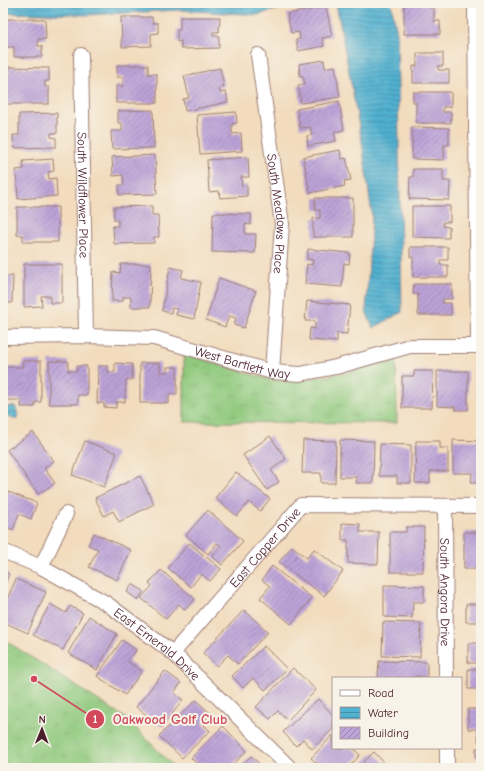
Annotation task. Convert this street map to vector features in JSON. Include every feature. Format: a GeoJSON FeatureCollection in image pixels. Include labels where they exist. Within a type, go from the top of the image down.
{"type":"FeatureCollection","features":[{"type":"Feature","properties":{"kind":"street"},"geometry":{"type":"LineString","coordinates":[[478,7],[480,346]]}},
{"type":"Feature","properties":{"kind":"street","name":"South Wildflower Place"},"geometry":{"type":"LineString","coordinates":[[81,55],[86,336]]}},
{"type":"Feature","properties":{"kind":"street","name":"South Meadows Place"},"geometry":{"type":"LineString","coordinates":[[258,55],[282,224],[272,372]]}},
{"type":"Feature","properties":{"kind":"street","name":"West Bartlett Way"},"geometry":{"type":"LineString","coordinates":[[3,337],[86,336],[154,338],[272,372],[300,374],[336,367],[410,346],[480,346]]}},
{"type":"Feature","properties":{"kind":"street","name":"East Copper Drive"},"geometry":{"type":"LineString","coordinates":[[173,653],[301,505],[481,506]]}},
{"type":"Feature","properties":{"kind":"street","name":"South Angora Drive"},"geometry":{"type":"LineString","coordinates":[[445,506],[446,677]]}},
{"type":"Feature","properties":{"kind":"street"},"geometry":{"type":"LineString","coordinates":[[41,567],[66,514]]}},
{"type":"Feature","properties":{"kind":"street","name":"East Emerald Drive"},"geometry":{"type":"LineString","coordinates":[[3,551],[41,567],[106,602],[173,653],[290,768]]}},
{"type":"Feature","properties":{"kind":"street"},"geometry":{"type":"LineString","coordinates":[[447,749],[447,768]]}},
{"type":"Feature","properties":{"kind":"green space"},"geometry":{"type":"Polygon","coordinates":[[[184,354],[268,379],[301,380],[345,373],[396,358],[397,423],[184,422],[184,354]]]}},
{"type":"Feature","properties":{"kind":"green space"},"geometry":{"type":"Polygon","coordinates":[[[3,639],[127,719],[175,768],[3,768],[3,639]]]}},
{"type":"Feature","properties":{"kind":"water"},"geometry":{"type":"Polygon","coordinates":[[[3,3],[300,3],[257,15],[180,10],[87,15],[3,14],[3,3]]]}},
{"type":"Feature","properties":{"kind":"water"},"geometry":{"type":"Polygon","coordinates":[[[336,3],[391,3],[397,33],[402,312],[373,328],[366,311],[372,215],[362,142],[336,3]]]}},
{"type":"Feature","properties":{"kind":"water"},"geometry":{"type":"Polygon","coordinates":[[[3,406],[15,406],[18,415],[17,419],[3,413],[3,406]]]}},
{"type":"Feature","properties":{"kind":"building"},"geometry":{"type":"Polygon","coordinates":[[[404,3],[430,3],[430,8],[434,7],[434,21],[440,21],[440,34],[404,34],[404,3]]]}},
{"type":"Feature","properties":{"kind":"building"},"geometry":{"type":"Polygon","coordinates":[[[326,7],[332,36],[322,38],[324,46],[298,51],[296,40],[300,39],[299,32],[291,33],[287,14],[326,7]]]}},
{"type":"Feature","properties":{"kind":"building"},"geometry":{"type":"Polygon","coordinates":[[[121,17],[152,17],[153,23],[158,23],[158,33],[151,34],[151,46],[122,47],[121,17]]]}},
{"type":"Feature","properties":{"kind":"building"},"geometry":{"type":"Polygon","coordinates":[[[180,17],[220,17],[219,32],[213,32],[213,36],[219,36],[219,48],[181,49],[181,41],[177,42],[177,30],[180,30],[180,17]]]}},
{"type":"Feature","properties":{"kind":"building"},"geometry":{"type":"Polygon","coordinates":[[[5,19],[45,19],[46,39],[38,39],[38,46],[42,46],[42,57],[14,57],[14,47],[5,47],[5,19]]]}},
{"type":"Feature","properties":{"kind":"building"},"geometry":{"type":"Polygon","coordinates":[[[417,53],[443,53],[443,66],[438,66],[438,70],[449,70],[449,83],[413,83],[413,66],[417,66],[417,53]]]}},
{"type":"Feature","properties":{"kind":"building"},"geometry":{"type":"Polygon","coordinates":[[[324,60],[325,68],[335,66],[340,97],[301,103],[298,85],[305,84],[303,76],[300,76],[299,64],[324,60]]]}},
{"type":"Feature","properties":{"kind":"building"},"geometry":{"type":"Polygon","coordinates":[[[117,65],[148,65],[148,74],[157,74],[157,103],[116,103],[116,86],[123,86],[123,77],[117,77],[117,65]]]}},
{"type":"Feature","properties":{"kind":"building"},"geometry":{"type":"Polygon","coordinates":[[[9,67],[49,68],[49,81],[45,81],[45,87],[49,87],[49,104],[5,104],[5,76],[9,76],[9,67]]]}},
{"type":"Feature","properties":{"kind":"building"},"geometry":{"type":"Polygon","coordinates":[[[220,68],[224,86],[219,88],[220,93],[226,92],[228,102],[185,111],[183,99],[189,98],[184,76],[220,68]]]}},
{"type":"Feature","properties":{"kind":"building"},"geometry":{"type":"Polygon","coordinates":[[[413,92],[451,92],[451,107],[443,107],[443,112],[451,112],[451,123],[416,123],[416,102],[413,102],[413,92]]]}},
{"type":"Feature","properties":{"kind":"building"},"geometry":{"type":"Polygon","coordinates":[[[339,101],[344,130],[334,132],[336,141],[308,146],[307,136],[312,135],[310,127],[300,128],[297,109],[339,101]]]}},
{"type":"Feature","properties":{"kind":"building"},"geometry":{"type":"Polygon","coordinates":[[[153,110],[154,148],[112,149],[111,131],[122,131],[122,123],[118,123],[118,111],[153,110]]]}},
{"type":"Feature","properties":{"kind":"building"},"geometry":{"type":"Polygon","coordinates":[[[236,112],[237,123],[232,124],[232,134],[241,133],[242,151],[200,154],[197,115],[236,112]]]}},
{"type":"Feature","properties":{"kind":"building"},"geometry":{"type":"Polygon","coordinates":[[[57,113],[57,133],[51,133],[51,137],[56,138],[56,147],[14,148],[13,135],[19,135],[19,114],[57,113]]]}},
{"type":"Feature","properties":{"kind":"building"},"geometry":{"type":"Polygon","coordinates":[[[412,127],[449,128],[449,145],[444,145],[444,160],[412,159],[412,127]]]}},
{"type":"Feature","properties":{"kind":"building"},"geometry":{"type":"Polygon","coordinates":[[[340,150],[341,159],[346,158],[351,180],[344,181],[345,186],[310,193],[303,157],[340,150]]]}},
{"type":"Feature","properties":{"kind":"building"},"geometry":{"type":"Polygon","coordinates":[[[155,155],[157,194],[119,195],[119,185],[124,185],[123,175],[113,176],[112,157],[155,155]]]}},
{"type":"Feature","properties":{"kind":"building"},"geometry":{"type":"Polygon","coordinates":[[[248,157],[249,177],[241,177],[242,186],[247,185],[247,196],[220,198],[219,191],[209,192],[207,160],[248,157]]]}},
{"type":"Feature","properties":{"kind":"building"},"geometry":{"type":"Polygon","coordinates":[[[53,159],[54,171],[48,172],[49,179],[56,178],[57,196],[18,199],[16,170],[24,169],[23,161],[53,159]]]}},
{"type":"Feature","properties":{"kind":"building"},"geometry":{"type":"Polygon","coordinates":[[[413,169],[443,169],[443,181],[450,181],[449,200],[409,199],[410,177],[413,177],[413,169]]]}},
{"type":"Feature","properties":{"kind":"building"},"geometry":{"type":"Polygon","coordinates":[[[315,198],[353,198],[353,237],[313,237],[313,218],[320,218],[320,210],[315,210],[315,198]]]}},
{"type":"Feature","properties":{"kind":"building"},"geometry":{"type":"Polygon","coordinates":[[[152,206],[152,215],[158,215],[159,237],[154,237],[154,243],[114,244],[113,226],[118,226],[118,220],[114,220],[114,207],[152,206]]]}},
{"type":"Feature","properties":{"kind":"building"},"geometry":{"type":"Polygon","coordinates":[[[412,206],[450,206],[450,222],[443,222],[443,226],[449,227],[449,238],[412,237],[412,206]]]}},
{"type":"Feature","properties":{"kind":"building"},"geometry":{"type":"Polygon","coordinates":[[[17,207],[58,207],[58,242],[23,242],[23,235],[17,235],[17,207]]]}},
{"type":"Feature","properties":{"kind":"building"},"geometry":{"type":"Polygon","coordinates":[[[213,213],[251,214],[251,225],[245,224],[245,234],[256,234],[255,253],[212,252],[213,213]]]}},
{"type":"Feature","properties":{"kind":"building"},"geometry":{"type":"Polygon","coordinates":[[[410,247],[448,247],[448,260],[440,260],[440,265],[448,265],[448,277],[413,277],[413,257],[410,257],[410,247]]]}},
{"type":"Feature","properties":{"kind":"building"},"geometry":{"type":"Polygon","coordinates":[[[308,249],[350,253],[349,264],[344,263],[342,287],[305,284],[307,264],[312,265],[313,260],[307,259],[308,249]]]}},
{"type":"Feature","properties":{"kind":"building"},"geometry":{"type":"Polygon","coordinates":[[[24,264],[62,264],[62,303],[50,303],[50,296],[41,296],[42,306],[24,307],[24,264]]]}},
{"type":"Feature","properties":{"kind":"building"},"geometry":{"type":"Polygon","coordinates":[[[121,264],[151,264],[150,307],[131,307],[131,297],[123,297],[123,301],[112,301],[113,272],[120,273],[121,264]]]}},
{"type":"Feature","properties":{"kind":"building"},"geometry":{"type":"Polygon","coordinates":[[[170,267],[183,270],[181,278],[201,282],[194,319],[176,315],[177,309],[172,308],[171,313],[162,311],[170,267]]]}},
{"type":"Feature","properties":{"kind":"building"},"geometry":{"type":"Polygon","coordinates":[[[3,276],[13,276],[12,303],[4,303],[3,276]]]}},
{"type":"Feature","properties":{"kind":"building"},"geometry":{"type":"Polygon","coordinates":[[[219,278],[256,291],[244,328],[234,325],[236,318],[229,316],[225,327],[206,320],[219,278]]]}},
{"type":"Feature","properties":{"kind":"building"},"geometry":{"type":"Polygon","coordinates":[[[414,284],[452,284],[452,299],[443,299],[443,303],[451,303],[451,315],[418,315],[418,294],[413,294],[414,284]]]}},
{"type":"Feature","properties":{"kind":"building"},"geometry":{"type":"Polygon","coordinates":[[[307,301],[350,305],[347,334],[337,333],[337,342],[309,340],[310,328],[315,329],[315,321],[305,321],[307,301]]]}},
{"type":"Feature","properties":{"kind":"building"},"geometry":{"type":"Polygon","coordinates":[[[23,361],[41,361],[41,402],[35,402],[35,407],[21,407],[21,400],[4,400],[4,367],[22,367],[23,361]]]}},
{"type":"Feature","properties":{"kind":"building"},"geometry":{"type":"Polygon","coordinates":[[[49,361],[68,361],[68,371],[77,371],[77,366],[87,366],[87,395],[78,395],[78,404],[49,404],[49,361]]]}},
{"type":"Feature","properties":{"kind":"building"},"geometry":{"type":"Polygon","coordinates":[[[115,363],[132,364],[132,380],[126,380],[125,402],[116,402],[116,408],[104,407],[104,403],[97,403],[98,366],[108,366],[108,372],[115,372],[115,363]]]}},
{"type":"Feature","properties":{"kind":"building"},"geometry":{"type":"Polygon","coordinates":[[[140,363],[160,363],[160,372],[167,372],[167,367],[177,367],[177,394],[169,394],[169,403],[140,403],[140,363]]]}},
{"type":"Feature","properties":{"kind":"building"},"geometry":{"type":"Polygon","coordinates":[[[414,371],[433,371],[432,408],[402,408],[402,376],[414,376],[414,371]]]}},
{"type":"Feature","properties":{"kind":"building"},"geometry":{"type":"Polygon","coordinates":[[[437,371],[468,371],[468,410],[455,410],[455,407],[437,406],[437,371]]]}},
{"type":"Feature","properties":{"kind":"building"},"geometry":{"type":"Polygon","coordinates":[[[478,381],[481,381],[481,405],[478,405],[478,381]]]}},
{"type":"Feature","properties":{"kind":"building"},"geometry":{"type":"Polygon","coordinates":[[[33,432],[54,461],[44,468],[55,483],[38,494],[7,450],[33,432]]]}},
{"type":"Feature","properties":{"kind":"building"},"geometry":{"type":"Polygon","coordinates":[[[270,436],[286,459],[271,470],[279,482],[267,490],[243,455],[270,436]]]}},
{"type":"Feature","properties":{"kind":"building"},"geometry":{"type":"Polygon","coordinates":[[[303,440],[336,441],[335,483],[321,483],[321,473],[302,473],[303,440]]]}},
{"type":"Feature","properties":{"kind":"building"},"geometry":{"type":"Polygon","coordinates":[[[340,440],[374,441],[373,483],[356,483],[357,477],[340,477],[340,440]]]}},
{"type":"Feature","properties":{"kind":"building"},"geometry":{"type":"Polygon","coordinates":[[[453,440],[481,441],[481,483],[471,483],[472,473],[453,473],[453,440]]]}},
{"type":"Feature","properties":{"kind":"building"},"geometry":{"type":"Polygon","coordinates":[[[85,441],[117,453],[104,487],[72,475],[85,441]]]}},
{"type":"Feature","properties":{"kind":"building"},"geometry":{"type":"Polygon","coordinates":[[[416,441],[440,441],[440,448],[448,448],[448,471],[430,471],[430,483],[415,483],[416,441]]]}},
{"type":"Feature","properties":{"kind":"building"},"geometry":{"type":"Polygon","coordinates":[[[380,444],[411,445],[411,483],[397,483],[397,476],[379,476],[380,444]]]}},
{"type":"Feature","properties":{"kind":"building"},"geometry":{"type":"Polygon","coordinates":[[[236,472],[270,499],[260,511],[249,502],[237,516],[215,498],[236,472]]]}},
{"type":"Feature","properties":{"kind":"building"},"geometry":{"type":"Polygon","coordinates":[[[140,476],[154,504],[119,522],[113,511],[104,516],[95,498],[140,476]]]}},
{"type":"Feature","properties":{"kind":"building"},"geometry":{"type":"Polygon","coordinates":[[[3,490],[37,503],[31,519],[19,514],[13,530],[3,526],[3,490]]]}},
{"type":"Feature","properties":{"kind":"building"},"geometry":{"type":"Polygon","coordinates":[[[208,510],[243,541],[222,565],[212,556],[221,546],[217,543],[208,554],[186,535],[208,510]]]}},
{"type":"Feature","properties":{"kind":"building"},"geometry":{"type":"Polygon","coordinates":[[[342,523],[360,524],[360,532],[379,532],[378,564],[348,563],[348,540],[342,540],[342,523]]]}},
{"type":"Feature","properties":{"kind":"building"},"geometry":{"type":"Polygon","coordinates":[[[478,523],[481,523],[481,569],[464,569],[464,532],[478,532],[478,523]]]}},
{"type":"Feature","properties":{"kind":"building"},"geometry":{"type":"Polygon","coordinates":[[[406,527],[424,527],[423,572],[390,572],[390,532],[406,532],[406,527]]]}},
{"type":"Feature","properties":{"kind":"building"},"geometry":{"type":"Polygon","coordinates":[[[94,533],[131,550],[117,580],[89,567],[98,549],[88,545],[94,533]]]}},
{"type":"Feature","properties":{"kind":"building"},"geometry":{"type":"Polygon","coordinates":[[[189,543],[221,569],[210,581],[201,574],[191,587],[168,568],[189,543]]]}},
{"type":"Feature","properties":{"kind":"building"},"geometry":{"type":"Polygon","coordinates":[[[292,546],[307,558],[314,549],[343,571],[324,596],[279,562],[292,546]]]}},
{"type":"Feature","properties":{"kind":"building"},"geometry":{"type":"Polygon","coordinates":[[[272,566],[312,598],[291,624],[260,598],[270,586],[262,580],[272,566]]]}},
{"type":"Feature","properties":{"kind":"building"},"geometry":{"type":"Polygon","coordinates":[[[161,570],[195,599],[185,610],[179,604],[166,619],[141,598],[152,586],[149,583],[161,570]]]}},
{"type":"Feature","properties":{"kind":"building"},"geometry":{"type":"Polygon","coordinates":[[[3,571],[9,574],[3,590],[3,571]]]}},
{"type":"Feature","properties":{"kind":"building"},"geometry":{"type":"Polygon","coordinates":[[[16,579],[46,592],[28,633],[3,622],[3,608],[16,579]]]}},
{"type":"Feature","properties":{"kind":"building"},"geometry":{"type":"Polygon","coordinates":[[[132,584],[144,591],[138,600],[127,592],[132,584]]]}},
{"type":"Feature","properties":{"kind":"building"},"geometry":{"type":"Polygon","coordinates":[[[384,585],[424,586],[424,602],[413,602],[412,618],[384,617],[384,585]]]}},
{"type":"Feature","properties":{"kind":"building"},"geometry":{"type":"Polygon","coordinates":[[[480,600],[481,622],[466,622],[466,604],[480,604],[480,600]]]}},
{"type":"Feature","properties":{"kind":"building"},"geometry":{"type":"Polygon","coordinates":[[[50,604],[66,613],[70,606],[83,613],[63,650],[33,635],[50,604]]]}},
{"type":"Feature","properties":{"kind":"building"},"geometry":{"type":"Polygon","coordinates":[[[244,610],[268,632],[238,664],[228,655],[217,666],[203,653],[244,610]]]}},
{"type":"Feature","properties":{"kind":"building"},"geometry":{"type":"Polygon","coordinates":[[[89,616],[117,634],[97,670],[68,653],[89,616]]]}},
{"type":"Feature","properties":{"kind":"building"},"geometry":{"type":"Polygon","coordinates":[[[383,622],[421,623],[420,657],[382,656],[383,622]]]}},
{"type":"Feature","properties":{"kind":"building"},"geometry":{"type":"Polygon","coordinates":[[[122,640],[136,650],[128,662],[142,671],[125,695],[97,676],[122,640]]]}},
{"type":"Feature","properties":{"kind":"building"},"geometry":{"type":"Polygon","coordinates":[[[468,643],[481,643],[481,663],[468,663],[468,643]]]}},
{"type":"Feature","properties":{"kind":"building"},"geometry":{"type":"Polygon","coordinates":[[[264,646],[287,669],[265,690],[253,678],[243,688],[232,676],[264,646]]]}},
{"type":"Feature","properties":{"kind":"building"},"geometry":{"type":"Polygon","coordinates":[[[379,661],[427,662],[427,677],[378,677],[379,661]]]}},
{"type":"Feature","properties":{"kind":"building"},"geometry":{"type":"Polygon","coordinates":[[[293,668],[316,690],[288,720],[278,711],[270,719],[256,707],[293,668]]]}},
{"type":"Feature","properties":{"kind":"building"},"geometry":{"type":"Polygon","coordinates":[[[468,669],[481,669],[481,701],[477,701],[477,689],[468,689],[468,669]]]}},
{"type":"Feature","properties":{"kind":"building"},"geometry":{"type":"Polygon","coordinates":[[[165,671],[181,683],[174,693],[183,700],[162,727],[136,707],[165,671]]]}},
{"type":"Feature","properties":{"kind":"building"},"geometry":{"type":"Polygon","coordinates":[[[318,699],[332,714],[332,730],[312,749],[303,739],[296,746],[283,732],[318,699]]]}},
{"type":"Feature","properties":{"kind":"building"},"geometry":{"type":"Polygon","coordinates":[[[196,700],[211,714],[202,723],[210,731],[182,758],[159,736],[196,700]]]}},
{"type":"Feature","properties":{"kind":"building"},"geometry":{"type":"Polygon","coordinates":[[[468,709],[481,709],[481,742],[478,742],[478,729],[468,729],[468,709]]]}},
{"type":"Feature","properties":{"kind":"building"},"geometry":{"type":"Polygon","coordinates":[[[223,726],[247,751],[229,768],[201,768],[191,758],[223,726]]]}},
{"type":"Feature","properties":{"kind":"building"},"geometry":{"type":"Polygon","coordinates":[[[332,736],[332,749],[354,749],[360,755],[348,768],[322,768],[311,758],[332,736]]]}},
{"type":"Feature","properties":{"kind":"building"},"geometry":{"type":"Polygon","coordinates":[[[476,748],[481,748],[481,758],[476,758],[476,748]]]}},
{"type":"Feature","properties":{"kind":"building"},"geometry":{"type":"Polygon","coordinates":[[[374,752],[389,768],[358,768],[374,752]]]}},
{"type":"Feature","properties":{"kind":"building"},"geometry":{"type":"Polygon","coordinates":[[[251,756],[262,766],[261,768],[239,768],[251,756]]]}},
{"type":"Feature","properties":{"kind":"building"},"geometry":{"type":"Polygon","coordinates":[[[468,766],[481,766],[481,768],[468,768],[468,766]]]}},
{"type":"Feature","properties":{"kind":"place","name":"Oakwood Golf Club"},"geometry":{"type":"Point","coordinates":[34,679]}}]}
